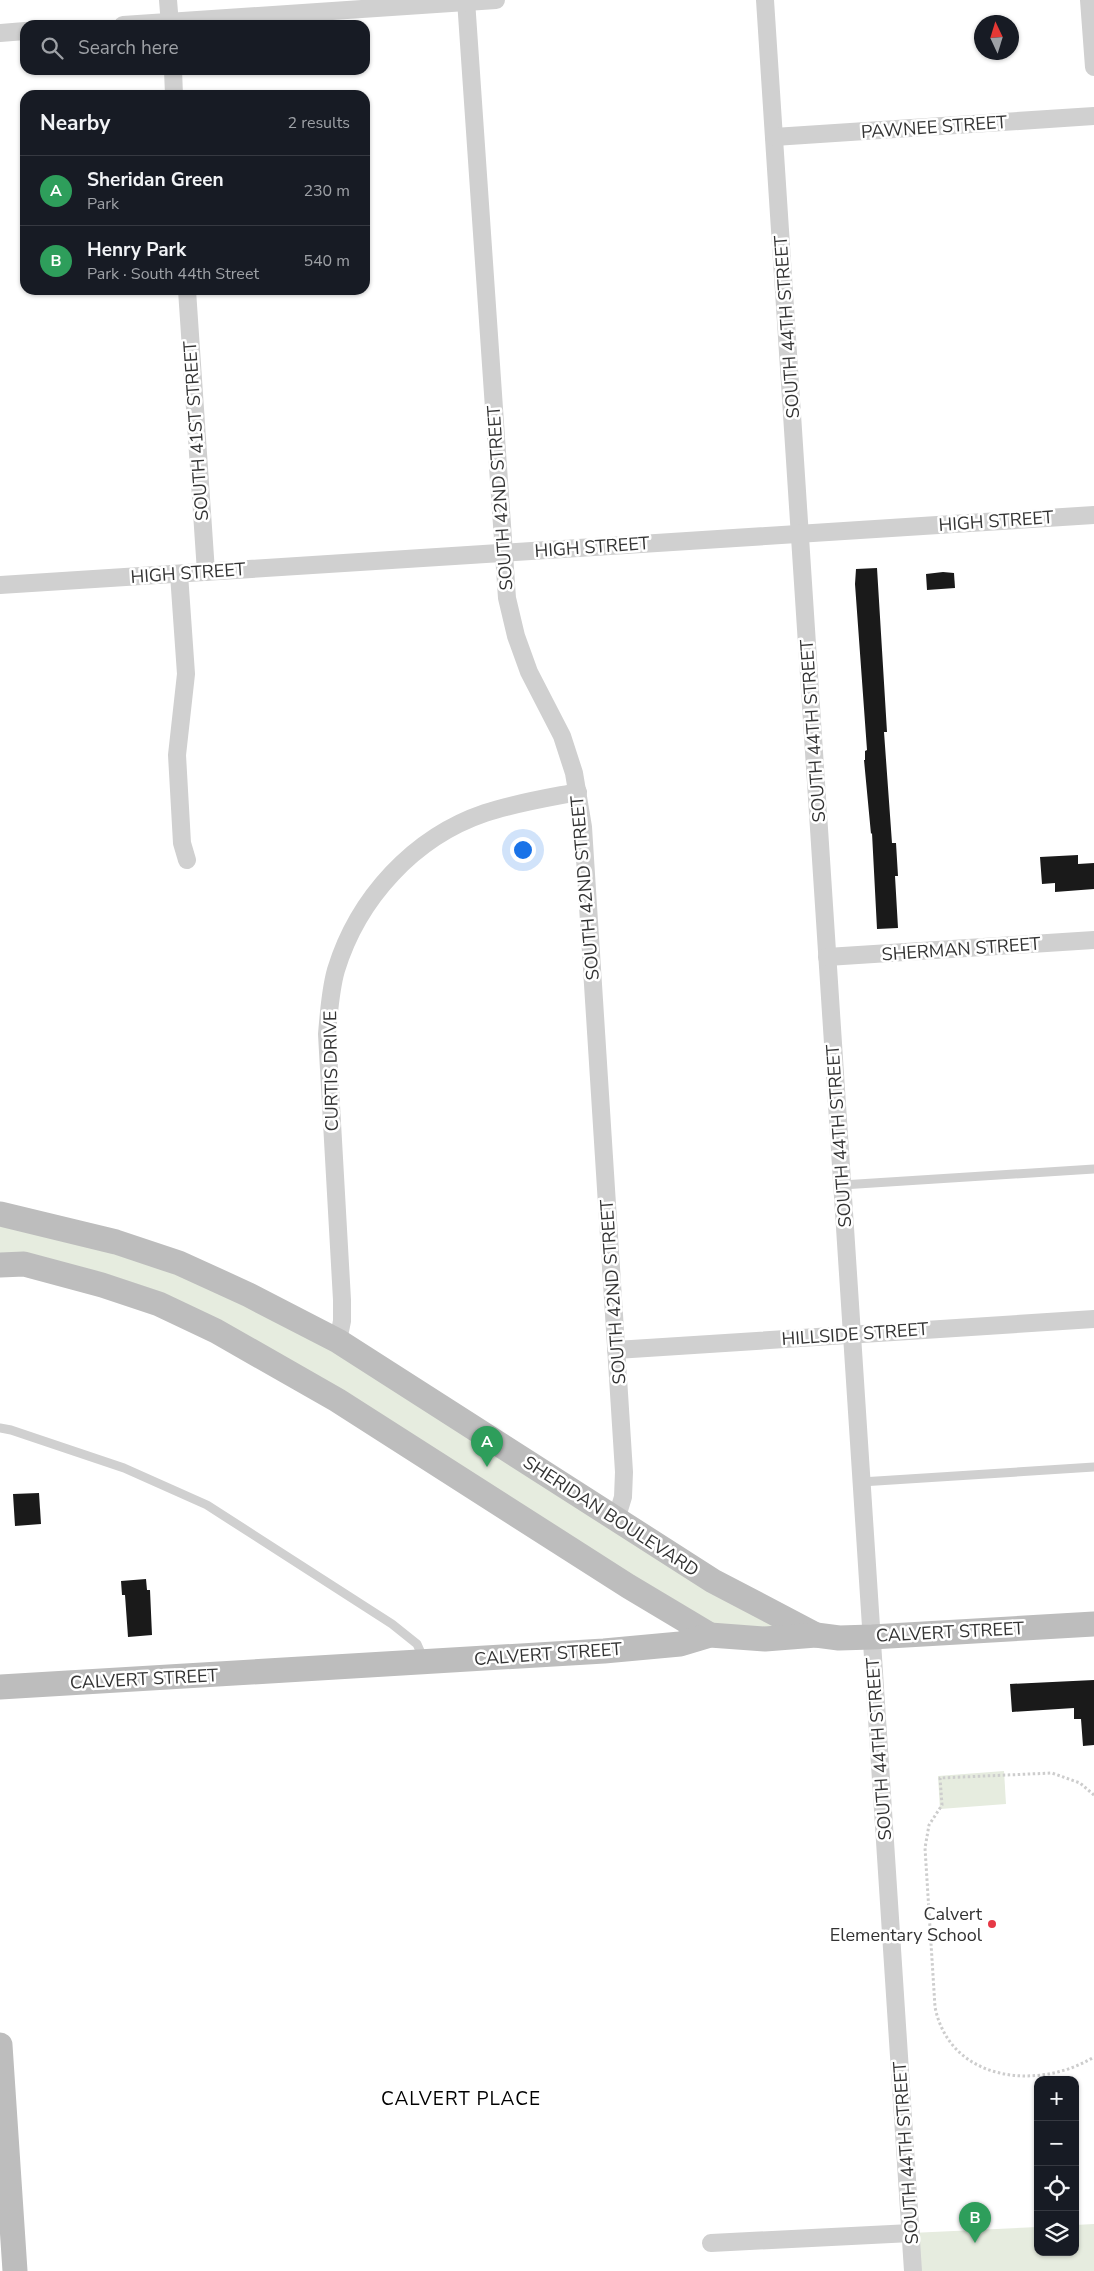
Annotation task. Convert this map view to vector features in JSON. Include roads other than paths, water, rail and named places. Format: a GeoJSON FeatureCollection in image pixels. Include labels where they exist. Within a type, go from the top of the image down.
{"type":"FeatureCollection","features":[{"type":"Feature","properties":{"kind":"main road","name":"SHERIDAN BOULEVARD"},"geometry":{"type":"LineString","coordinates":[[0,1214],[116,1242],[179,1263],[249,1295],[338,1341],[713,1582],[816,1635]]}},
{"type":"Feature","properties":{"kind":"main road"},"geometry":{"type":"LineString","coordinates":[[0,1265],[24,1264],[102,1285],[159,1304],[216,1331],[338,1400],[628,1586],[710,1635]]}},
{"type":"Feature","properties":{"kind":"main road","name":"CALVERT STREET"},"geometry":{"type":"LineString","coordinates":[[0,1687],[425,1663],[661,1646],[680,1644],[710,1635],[765,1639],[816,1635],[839,1638],[1094,1624]]}},
{"type":"Feature","properties":{"kind":"main road"},"geometry":{"type":"LineString","coordinates":[[0,2045],[15,2271]]}},
{"type":"Feature","properties":{"kind":"street"},"geometry":{"type":"LineString","coordinates":[[168,0],[170,20]]}},
{"type":"Feature","properties":{"kind":"street"},"geometry":{"type":"LineString","coordinates":[[221,20],[496,0]]}},
{"type":"Feature","properties":{"kind":"street","name":"SOUTH 44TH STREET"},"geometry":{"type":"LineString","coordinates":[[765,0],[913,2271]]}},
{"type":"Feature","properties":{"kind":"street"},"geometry":{"type":"LineString","coordinates":[[1090,0],[1094,67]]}},
{"type":"Feature","properties":{"kind":"street","name":"SOUTH 42ND STREET"},"geometry":{"type":"LineString","coordinates":[[466,1],[507,598],[516,636],[529,672],[562,736],[578,792],[583,826],[624,1472],[623,1497],[616,1520]]}},
{"type":"Feature","properties":{"kind":"street"},"geometry":{"type":"LineString","coordinates":[[0,32],[20,31]]}},
{"type":"Feature","properties":{"kind":"street"},"geometry":{"type":"LineString","coordinates":[[173,75],[174,90]]}},
{"type":"Feature","properties":{"kind":"street","name":"PAWNEE STREET"},"geometry":{"type":"LineString","coordinates":[[774,137],[1094,116]]}},
{"type":"Feature","properties":{"kind":"street","name":"SOUTH 41ST STREET"},"geometry":{"type":"LineString","coordinates":[[187,295],[206,572]]}},
{"type":"Feature","properties":{"kind":"street","name":"HIGH STREET"},"geometry":{"type":"LineString","coordinates":[[0,585],[1094,514]]}},
{"type":"Feature","properties":{"kind":"street"},"geometry":{"type":"LineString","coordinates":[[179,574],[186,674],[177,755],[182,843],[187,860]]}},
{"type":"Feature","properties":{"kind":"street","name":"CURTIS DRIVE"},"geometry":{"type":"LineString","coordinates":[[338,1341],[342,1321],[342,1300],[327,1034],[329,1004],[336,971],[348,938],[366,906],[384,882],[426,843],[484,813],[507,806],[578,792]]}},
{"type":"Feature","properties":{"kind":"street","name":"SHERMAN STREET"},"geometry":{"type":"LineString","coordinates":[[827,957],[1094,940]]}},
{"type":"Feature","properties":{"kind":"street","name":"HILLSIDE STREET"},"geometry":{"type":"LineString","coordinates":[[616,1350],[1094,1319]]}},
{"type":"Feature","properties":{"kind":"street"},"geometry":{"type":"LineString","coordinates":[[711,2243],[911,2233]]}},
{"type":"Feature","properties":{"kind":"lane"},"geometry":{"type":"LineString","coordinates":[[842,1185],[1094,1169]]}},
{"type":"Feature","properties":{"kind":"lane"},"geometry":{"type":"LineString","coordinates":[[0,1428],[124,1468],[207,1505],[392,1624],[416,1644],[425,1663]]}},
{"type":"Feature","properties":{"kind":"lane"},"geometry":{"type":"LineString","coordinates":[[862,1482],[1094,1468]]}},
{"type":"Feature","properties":{"kind":"place","name":"Sheridan Green"},"geometry":{"type":"Point","coordinates":[487,1467]}},
{"type":"Feature","properties":{"kind":"place","name":"Calvert Elementary School"},"geometry":{"type":"Point","coordinates":[992,1924]}},
{"type":"Feature","properties":{"kind":"place","name":"Henry Park"},"geometry":{"type":"Point","coordinates":[975,2243]}},
{"type":"Feature","properties":{"kind":"district","name":"CALVERT PLACE"},"geometry":{"type":"Point","coordinates":[461,2098]}}]}
